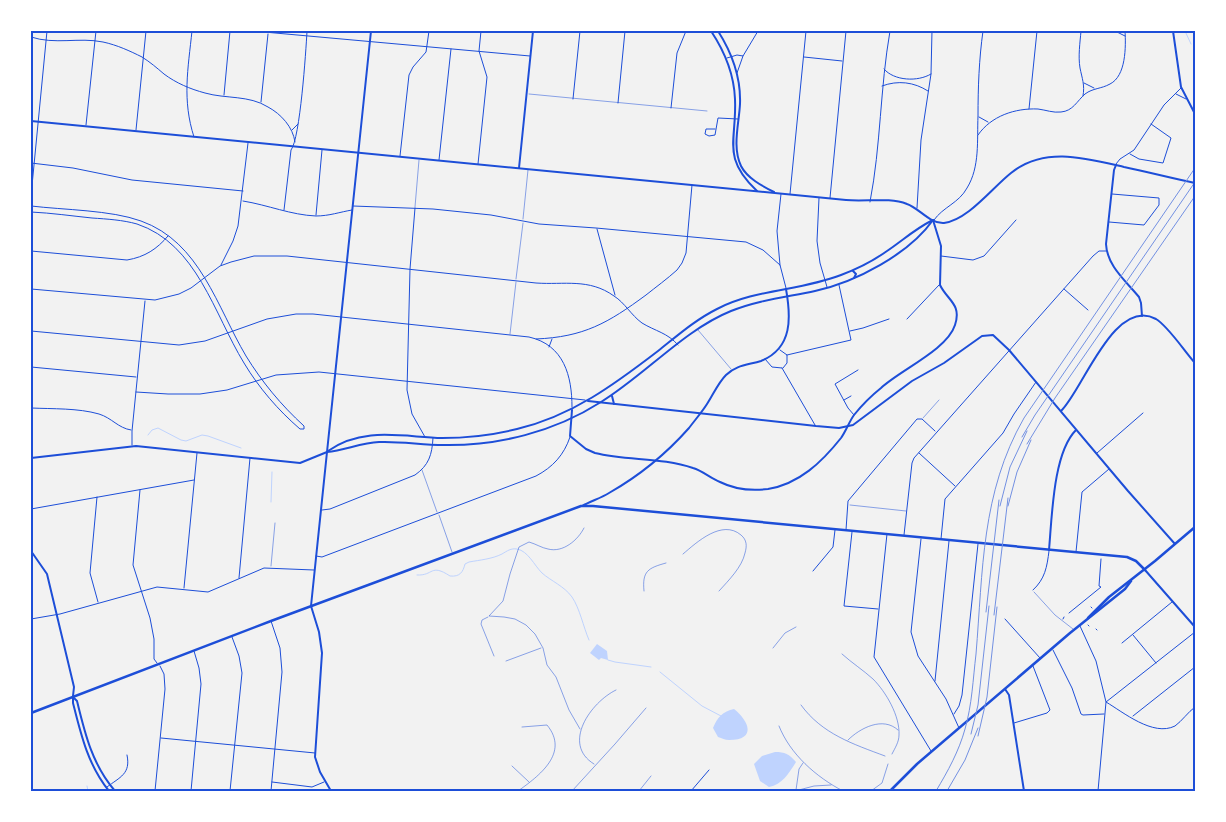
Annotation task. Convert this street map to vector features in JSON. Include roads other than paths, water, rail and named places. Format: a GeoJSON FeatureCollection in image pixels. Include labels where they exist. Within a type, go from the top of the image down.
{"type":"FeatureCollection","features":[{"type":"Feature","properties":{"kind":"main road"},"geometry":{"type":"LineString","coordinates":[[331,791],[318,767],[315,753],[322,652],[319,632],[311,606],[371,31]]}},
{"type":"Feature","properties":{"kind":"main road"},"geometry":{"type":"LineString","coordinates":[[519,168],[533,31]]}},
{"type":"Feature","properties":{"kind":"main road"},"geometry":{"type":"LineString","coordinates":[[711,31],[726,58],[734,85],[732,147],[737,167],[757,191]]}},
{"type":"Feature","properties":{"kind":"main road"},"geometry":{"type":"LineString","coordinates":[[718,31],[731,56],[739,84],[739,119],[736,149],[741,165],[751,177],[774,193]]}},
{"type":"Feature","properties":{"kind":"main road"},"geometry":{"type":"LineString","coordinates":[[1172,31],[1181,87],[1195,114]]}},
{"type":"Feature","properties":{"kind":"main road"},"geometry":{"type":"LineString","coordinates":[[734,85],[739,84]]}},
{"type":"Feature","properties":{"kind":"main road"},"geometry":{"type":"LineString","coordinates":[[31,121],[830,199],[900,202],[917,208],[933,220],[940,222],[948,222],[965,214],[1011,173],[1032,161],[1062,156],[1082,158],[1195,183]]}},
{"type":"Feature","properties":{"kind":"main road"},"geometry":{"type":"LineString","coordinates":[[1116,165],[1106,250],[1108,259],[1141,303],[1142,316]]}},
{"type":"Feature","properties":{"kind":"main road"},"geometry":{"type":"LineString","coordinates":[[572,410],[570,436],[582,446],[595,453],[673,462],[694,468],[720,482],[746,489],[767,489],[793,481],[808,472],[840,439],[854,415],[882,386],[930,353],[953,330],[957,318],[955,305],[940,285],[941,243],[933,220]]}},
{"type":"Feature","properties":{"kind":"main road"},"geometry":{"type":"LineString","coordinates":[[327,452],[344,441],[365,436],[388,434],[425,437],[465,437],[505,432],[542,422],[572,410],[617,383],[673,339],[722,306],[853,271],[878,257],[913,231],[933,220]]}},
{"type":"Feature","properties":{"kind":"main road"},"geometry":{"type":"LineString","coordinates":[[31,458],[132,446],[300,463],[327,452],[373,442],[468,445],[502,440],[534,432],[571,418],[602,402],[712,320],[733,310],[762,301],[827,288],[854,278],[891,258],[927,230],[933,220]]}},
{"type":"Feature","properties":{"kind":"main road"},"geometry":{"type":"LineString","coordinates":[[853,271],[856,274],[854,278]]}},
{"type":"Feature","properties":{"kind":"main road"},"geometry":{"type":"LineString","coordinates":[[31,712],[581,506],[622,485],[656,460],[683,435],[701,413],[723,379],[732,370],[765,358],[778,349],[786,336],[790,323],[786,289]]}},
{"type":"Feature","properties":{"kind":"main road"},"geometry":{"type":"LineString","coordinates":[[1061,412],[1070,400],[1091,362],[1117,330],[1130,319],[1142,316],[1159,321],[1195,362]]}},
{"type":"Feature","properties":{"kind":"main road"},"geometry":{"type":"LineString","coordinates":[[588,401],[816,426],[847,427],[859,421],[912,381],[944,363],[982,336],[986,334],[993,335],[1009,350],[1175,544]]}},
{"type":"Feature","properties":{"kind":"main road"},"geometry":{"type":"LineString","coordinates":[[612,395],[614,404]]}},
{"type":"Feature","properties":{"kind":"main road"},"geometry":{"type":"LineString","coordinates":[[1049,550],[1058,472],[1068,439],[1076,430]]}},
{"type":"Feature","properties":{"kind":"main road"},"geometry":{"type":"LineString","coordinates":[[581,506],[1130,558],[1145,570],[1195,627]]}},
{"type":"Feature","properties":{"kind":"main road"},"geometry":{"type":"LineString","coordinates":[[890,791],[906,774],[1085,621],[1096,609],[1195,527]]}},
{"type":"Feature","properties":{"kind":"main road"},"geometry":{"type":"LineString","coordinates":[[31,551],[47,574],[74,687],[73,703],[83,741],[94,770],[109,791]]}},
{"type":"Feature","properties":{"kind":"main road"},"geometry":{"type":"LineString","coordinates":[[1005,689],[1014,724],[1024,791]]}},
{"type":"Feature","properties":{"kind":"main road"},"geometry":{"type":"LineString","coordinates":[[73,696],[98,767],[115,791]]}},
{"type":"Feature","properties":{"kind":"main road"},"geometry":{"type":"LineString","coordinates":[[77,720],[81,719]]}},
{"type":"Feature","properties":{"kind":"main road"},"geometry":{"type":"LineString","coordinates":[[83,741],[87,740]]}},
{"type":"Feature","properties":{"kind":"main road"},"geometry":{"type":"LineString","coordinates":[[94,770],[98,767]]}},
{"type":"Feature","properties":{"kind":"street"},"geometry":{"type":"LineString","coordinates":[[31,196],[47,31]]}},
{"type":"Feature","properties":{"kind":"street"},"geometry":{"type":"LineString","coordinates":[[86,126],[96,31]]}},
{"type":"Feature","properties":{"kind":"street"},"geometry":{"type":"LineString","coordinates":[[136,131],[146,31]]}},
{"type":"Feature","properties":{"kind":"street"},"geometry":{"type":"LineString","coordinates":[[192,31],[186,87],[186,108],[194,137]]}},
{"type":"Feature","properties":{"kind":"street"},"geometry":{"type":"LineString","coordinates":[[224,96],[230,31]]}},
{"type":"Feature","properties":{"kind":"street"},"geometry":{"type":"LineString","coordinates":[[253,31],[531,56]]}},
{"type":"Feature","properties":{"kind":"street"},"geometry":{"type":"LineString","coordinates":[[284,210],[291,150],[294,147],[298,123],[308,31]]}},
{"type":"Feature","properties":{"kind":"street"},"geometry":{"type":"LineString","coordinates":[[400,157],[409,75],[413,67],[424,55],[429,31]]}},
{"type":"Feature","properties":{"kind":"street"},"geometry":{"type":"LineString","coordinates":[[478,164],[487,77],[479,51],[481,31]]}},
{"type":"Feature","properties":{"kind":"street"},"geometry":{"type":"LineString","coordinates":[[573,99],[580,31]]}},
{"type":"Feature","properties":{"kind":"street"},"geometry":{"type":"LineString","coordinates":[[618,103],[625,31]]}},
{"type":"Feature","properties":{"kind":"street"},"geometry":{"type":"LineString","coordinates":[[670,108],[677,52],[686,31]]}},
{"type":"Feature","properties":{"kind":"street"},"geometry":{"type":"LineString","coordinates":[[737,74],[743,56],[758,31]]}},
{"type":"Feature","properties":{"kind":"street"},"geometry":{"type":"LineString","coordinates":[[790,194],[806,31]]}},
{"type":"Feature","properties":{"kind":"street"},"geometry":{"type":"LineString","coordinates":[[830,199],[846,31]]}},
{"type":"Feature","properties":{"kind":"street"},"geometry":{"type":"LineString","coordinates":[[870,202],[877,161],[883,68],[890,31]]}},
{"type":"Feature","properties":{"kind":"street"},"geometry":{"type":"LineString","coordinates":[[917,208],[921,140],[931,74],[932,31]]}},
{"type":"Feature","properties":{"kind":"street"},"geometry":{"type":"LineString","coordinates":[[933,220],[938,214],[958,200],[970,183],[976,161],[984,31]]}},
{"type":"Feature","properties":{"kind":"street"},"geometry":{"type":"LineString","coordinates":[[1029,109],[1037,31]]}},
{"type":"Feature","properties":{"kind":"street"},"geometry":{"type":"LineString","coordinates":[[978,135],[989,122],[1008,113],[1029,109],[1064,112],[1076,106],[1082,96],[1084,83],[1080,68],[1081,31]]}},
{"type":"Feature","properties":{"kind":"street"},"geometry":{"type":"LineString","coordinates":[[1115,31],[1125,36]]}},
{"type":"Feature","properties":{"kind":"street"},"geometry":{"type":"LineString","coordinates":[[1082,96],[1095,88],[1110,84],[1117,78],[1124,57],[1125,31]]}},
{"type":"Feature","properties":{"kind":"street"},"geometry":{"type":"LineString","coordinates":[[261,103],[269,33]]}},
{"type":"Feature","properties":{"kind":"street"},"geometry":{"type":"LineString","coordinates":[[31,37],[46,41],[95,41],[120,48],[143,58],[186,87],[204,93],[250,99],[261,103],[279,115],[291,130],[295,142]]}},
{"type":"Feature","properties":{"kind":"street"},"geometry":{"type":"LineString","coordinates":[[439,161],[451,48]]}},
{"type":"Feature","properties":{"kind":"street"},"geometry":{"type":"LineString","coordinates":[[726,58],[743,56]]}},
{"type":"Feature","properties":{"kind":"street"},"geometry":{"type":"LineString","coordinates":[[803,56],[843,61]]}},
{"type":"Feature","properties":{"kind":"street"},"geometry":{"type":"LineString","coordinates":[[883,68],[891,75],[909,80],[931,74]]}},
{"type":"Feature","properties":{"kind":"street"},"geometry":{"type":"LineString","coordinates":[[882,86],[890,83],[906,82],[918,85],[929,92]]}},
{"type":"Feature","properties":{"kind":"street"},"geometry":{"type":"LineString","coordinates":[[1084,83],[1095,88]]}},
{"type":"Feature","properties":{"kind":"street"},"geometry":{"type":"LineString","coordinates":[[1116,165],[1134,150],[1163,107],[1181,87]]}},
{"type":"Feature","properties":{"kind":"street"},"geometry":{"type":"LineString","coordinates":[[1175,94],[1187,99]]}},
{"type":"Feature","properties":{"kind":"street"},"geometry":{"type":"LineString","coordinates":[[978,116],[989,122]]}},
{"type":"Feature","properties":{"kind":"street"},"geometry":{"type":"LineString","coordinates":[[715,129],[706,129],[705,134],[709,136],[714,135],[718,118],[739,119]]}},
{"type":"Feature","properties":{"kind":"street"},"geometry":{"type":"LineString","coordinates":[[291,130],[298,123]]}},
{"type":"Feature","properties":{"kind":"street"},"geometry":{"type":"LineString","coordinates":[[1130,153],[1138,159],[1163,163],[1171,138],[1151,124]]}},
{"type":"Feature","properties":{"kind":"street"},"geometry":{"type":"LineString","coordinates":[[220,266],[233,241],[239,222],[248,143]]}},
{"type":"Feature","properties":{"kind":"street"},"geometry":{"type":"LineString","coordinates":[[316,216],[322,150]]}},
{"type":"Feature","properties":{"kind":"street"},"geometry":{"type":"LineString","coordinates":[[31,163],[72,168],[132,180],[243,191]]}},
{"type":"Feature","properties":{"kind":"street"},"geometry":{"type":"LineString","coordinates":[[737,167],[741,165]]}},
{"type":"Feature","properties":{"kind":"street"},"geometry":{"type":"LineString","coordinates":[[31,331],[141,342],[185,344],[205,341],[259,320],[286,315],[313,314],[535,339],[577,334],[600,326],[627,309],[680,267],[686,252],[692,185]]}},
{"type":"Feature","properties":{"kind":"street"},"geometry":{"type":"LineString","coordinates":[[781,194],[777,232],[780,265],[786,289]]}},
{"type":"Feature","properties":{"kind":"street"},"geometry":{"type":"LineString","coordinates":[[1109,222],[1144,225],[1158,205],[1159,198],[1112,194]]}},
{"type":"Feature","properties":{"kind":"street"},"geometry":{"type":"LineString","coordinates":[[820,198],[817,241],[820,263],[827,288]]}},
{"type":"Feature","properties":{"kind":"street"},"geometry":{"type":"LineString","coordinates":[[242,201],[316,216],[352,210]]}},
{"type":"Feature","properties":{"kind":"street"},"geometry":{"type":"LineString","coordinates":[[31,206],[125,216],[150,224],[168,235],[189,254],[205,278],[232,330],[261,379],[284,408],[304,425],[304,430],[300,429],[280,411],[256,381],[186,258],[165,239],[147,228],[130,222],[31,212]]}},
{"type":"Feature","properties":{"kind":"street"},"geometry":{"type":"LineString","coordinates":[[353,206],[415,208],[476,213],[523,222],[738,241],[753,244],[767,252],[780,265]]}},
{"type":"Feature","properties":{"kind":"street"},"geometry":{"type":"LineString","coordinates":[[415,208],[410,269],[407,395],[410,409],[425,437]]}},
{"type":"Feature","properties":{"kind":"street"},"geometry":{"type":"LineString","coordinates":[[941,256],[972,260],[984,256],[1016,220]]}},
{"type":"Feature","properties":{"kind":"street"},"geometry":{"type":"LineString","coordinates":[[596,228],[615,296]]}},
{"type":"Feature","properties":{"kind":"street"},"geometry":{"type":"LineString","coordinates":[[31,252],[127,260],[150,252],[160,246],[168,235]]}},
{"type":"Feature","properties":{"kind":"street"},"geometry":{"type":"LineString","coordinates":[[904,536],[912,463],[918,452],[1096,252],[1106,250]]}},
{"type":"Feature","properties":{"kind":"street"},"geometry":{"type":"LineString","coordinates":[[31,289],[145,301],[166,299],[200,282],[220,266],[248,257],[270,255],[544,283],[584,283],[615,296],[645,324],[668,335],[678,345]]}},
{"type":"Feature","properties":{"kind":"street"},"geometry":{"type":"LineString","coordinates":[[778,349],[787,355],[851,340],[839,284]]}},
{"type":"Feature","properties":{"kind":"street"},"geometry":{"type":"LineString","coordinates":[[907,319],[923,304],[934,289],[940,285]]}},
{"type":"Feature","properties":{"kind":"street"},"geometry":{"type":"LineString","coordinates":[[1063,289],[1088,310]]}},
{"type":"Feature","properties":{"kind":"street"},"geometry":{"type":"LineString","coordinates":[[132,446],[145,301]]}},
{"type":"Feature","properties":{"kind":"street"},"geometry":{"type":"LineString","coordinates":[[849,331],[889,319]]}},
{"type":"Feature","properties":{"kind":"street"},"geometry":{"type":"LineString","coordinates":[[549,347],[549,342],[553,338]]}},
{"type":"Feature","properties":{"kind":"street"},"geometry":{"type":"LineString","coordinates":[[535,339],[549,347],[560,357],[568,371],[572,383],[572,410]]}},
{"type":"Feature","properties":{"kind":"street"},"geometry":{"type":"LineString","coordinates":[[782,368],[787,363],[787,355]]}},
{"type":"Feature","properties":{"kind":"street"},"geometry":{"type":"LineString","coordinates":[[765,358],[772,367],[782,368]]}},
{"type":"Feature","properties":{"kind":"street"},"geometry":{"type":"LineString","coordinates":[[31,367],[137,377]]}},
{"type":"Feature","properties":{"kind":"street"},"geometry":{"type":"LineString","coordinates":[[782,368],[816,426]]}},
{"type":"Feature","properties":{"kind":"street"},"geometry":{"type":"LineString","coordinates":[[854,415],[835,384],[858,370]]}},
{"type":"Feature","properties":{"kind":"street"},"geometry":{"type":"LineString","coordinates":[[136,392],[200,394],[227,390],[261,379],[293,373],[335,373],[588,401]]}},
{"type":"Feature","properties":{"kind":"street"},"geometry":{"type":"LineString","coordinates":[[941,540],[945,499],[1003,434],[1036,382]]}},
{"type":"Feature","properties":{"kind":"street"},"geometry":{"type":"LineString","coordinates":[[844,400],[851,396]]}},
{"type":"Feature","properties":{"kind":"street"},"geometry":{"type":"LineString","coordinates":[[31,408],[98,413],[110,418],[122,428],[132,431]]}},
{"type":"Feature","properties":{"kind":"street"},"geometry":{"type":"LineString","coordinates":[[1097,454],[1143,413]]}},
{"type":"Feature","properties":{"kind":"street"},"geometry":{"type":"LineString","coordinates":[[846,530],[848,501],[917,419],[922,419],[936,432]]}},
{"type":"Feature","properties":{"kind":"street"},"geometry":{"type":"LineString","coordinates":[[316,556],[322,557],[544,472],[560,456],[570,436]]}},
{"type":"Feature","properties":{"kind":"street"},"geometry":{"type":"LineString","coordinates":[[321,510],[330,509],[407,479],[422,470],[430,459],[433,437]]}},
{"type":"Feature","properties":{"kind":"street"},"geometry":{"type":"LineString","coordinates":[[918,452],[956,486]]}},
{"type":"Feature","properties":{"kind":"street"},"geometry":{"type":"LineString","coordinates":[[184,589],[198,453]]}},
{"type":"Feature","properties":{"kind":"street"},"geometry":{"type":"LineString","coordinates":[[238,579],[250,458]]}},
{"type":"Feature","properties":{"kind":"street"},"geometry":{"type":"LineString","coordinates":[[1076,552],[1082,492],[1109,469]]}},
{"type":"Feature","properties":{"kind":"street"},"geometry":{"type":"LineString","coordinates":[[31,509],[194,480]]}},
{"type":"Feature","properties":{"kind":"street"},"geometry":{"type":"LineString","coordinates":[[140,490],[133,566],[148,610],[152,629],[154,660],[159,664],[164,674],[165,685],[155,791]]}},
{"type":"Feature","properties":{"kind":"street"},"geometry":{"type":"LineString","coordinates":[[97,498],[90,573],[98,603]]}},
{"type":"Feature","properties":{"kind":"street"},"geometry":{"type":"LineString","coordinates":[[813,571],[834,547],[836,530]]}},
{"type":"Feature","properties":{"kind":"street"},"geometry":{"type":"LineString","coordinates":[[852,531],[844,606],[879,609]]}},
{"type":"Feature","properties":{"kind":"street"},"geometry":{"type":"LineString","coordinates":[[887,534],[874,657],[931,752]]}},
{"type":"Feature","properties":{"kind":"street"},"geometry":{"type":"LineString","coordinates":[[922,538],[912,632],[918,656],[935,682],[959,729]]}},
{"type":"Feature","properties":{"kind":"street"},"geometry":{"type":"LineString","coordinates":[[935,682],[949,540]]}},
{"type":"Feature","properties":{"kind":"street"},"geometry":{"type":"LineString","coordinates":[[953,715],[959,706],[962,695],[978,543]]}},
{"type":"Feature","properties":{"kind":"street"},"geometry":{"type":"LineString","coordinates":[[1033,590],[1046,572],[1049,550]]}},
{"type":"Feature","properties":{"kind":"street"},"geometry":{"type":"LineString","coordinates":[[1069,613],[1101,588],[1099,586],[1101,559]]}},
{"type":"Feature","properties":{"kind":"street"},"geometry":{"type":"LineString","coordinates":[[31,619],[57,615],[157,587],[208,592],[264,568],[314,570]]}},
{"type":"Feature","properties":{"kind":"street"},"geometry":{"type":"LineString","coordinates":[[1122,643],[1173,602]]}},
{"type":"Feature","properties":{"kind":"street"},"geometry":{"type":"LineString","coordinates":[[1005,619],[1040,659]]}},
{"type":"Feature","properties":{"kind":"street"},"geometry":{"type":"LineString","coordinates":[[271,621],[282,659],[271,791]]}},
{"type":"Feature","properties":{"kind":"street"},"geometry":{"type":"LineString","coordinates":[[1080,625],[1096,661],[1106,702],[1098,791]]}},
{"type":"Feature","properties":{"kind":"street"},"geometry":{"type":"LineString","coordinates":[[1106,702],[1195,632]]}},
{"type":"Feature","properties":{"kind":"street"},"geometry":{"type":"LineString","coordinates":[[1132,635],[1156,663]]}},
{"type":"Feature","properties":{"kind":"street"},"geometry":{"type":"LineString","coordinates":[[230,791],[242,674],[239,656],[232,636]]}},
{"type":"Feature","properties":{"kind":"street"},"geometry":{"type":"LineString","coordinates":[[1053,648],[1072,688],[1081,714],[1105,714]]}},
{"type":"Feature","properties":{"kind":"street"},"geometry":{"type":"LineString","coordinates":[[191,791],[201,684],[194,651]]}},
{"type":"Feature","properties":{"kind":"street"},"geometry":{"type":"LineString","coordinates":[[1014,724],[1050,710],[1033,665]]}},
{"type":"Feature","properties":{"kind":"street"},"geometry":{"type":"LineString","coordinates":[[1133,716],[1195,667]]}},
{"type":"Feature","properties":{"kind":"street"},"geometry":{"type":"LineString","coordinates":[[1106,702],[1135,721],[1148,726],[1162,728],[1176,725],[1195,706]]}},
{"type":"Feature","properties":{"kind":"street"},"geometry":{"type":"LineString","coordinates":[[160,738],[315,753]]}},
{"type":"Feature","properties":{"kind":"street"},"geometry":{"type":"LineString","coordinates":[[107,788],[126,771],[127,755]]}},
{"type":"Feature","properties":{"kind":"street"},"geometry":{"type":"LineString","coordinates":[[691,791],[708,770]]}},
{"type":"Feature","properties":{"kind":"street"},"geometry":{"type":"LineString","coordinates":[[272,782],[312,787],[326,782]]}},
{"type":"Feature","properties":{"kind":"lane"},"geometry":{"type":"LineString","coordinates":[[527,94],[707,111]]}},
{"type":"Feature","properties":{"kind":"lane"},"geometry":{"type":"LineString","coordinates":[[415,208],[420,159]]}},
{"type":"Feature","properties":{"kind":"lane"},"geometry":{"type":"LineString","coordinates":[[510,335],[528,169]]}},
{"type":"Feature","properties":{"kind":"lane"},"geometry":{"type":"LineString","coordinates":[[698,330],[732,370]]}},
{"type":"Feature","properties":{"kind":"lane"},"geometry":{"type":"LineString","coordinates":[[922,419],[939,400]]}},
{"type":"Feature","properties":{"kind":"lane"},"geometry":{"type":"LineString","coordinates":[[422,470],[453,553]]}},
{"type":"Feature","properties":{"kind":"lane"},"geometry":{"type":"LineString","coordinates":[[848,505],[906,511]]}},
{"type":"Feature","properties":{"kind":"lane"},"geometry":{"type":"LineString","coordinates":[[271,568],[275,523]]}},
{"type":"Feature","properties":{"kind":"lane"},"geometry":{"type":"LineString","coordinates":[[494,656],[481,624],[483,618],[490,615],[503,601],[519,547],[529,542],[550,550],[561,549],[577,537],[584,528]]}},
{"type":"Feature","properties":{"kind":"lane"},"geometry":{"type":"LineString","coordinates":[[683,554],[703,537],[718,532],[735,532],[744,537],[746,544],[744,558],[719,591]]}},
{"type":"Feature","properties":{"kind":"lane"},"geometry":{"type":"LineString","coordinates":[[644,591],[646,573],[651,568],[666,562]]}},
{"type":"Feature","properties":{"kind":"lane"},"geometry":{"type":"LineString","coordinates":[[1033,590],[1055,615],[1074,630]]}},
{"type":"Feature","properties":{"kind":"lane"},"geometry":{"type":"LineString","coordinates":[[490,615],[508,617],[522,623],[535,634],[543,648],[547,665],[556,677],[569,710],[580,729],[582,751],[586,758],[594,764]]}},
{"type":"Feature","properties":{"kind":"lane"},"geometry":{"type":"LineString","coordinates":[[772,648],[785,633],[796,627]]}},
{"type":"Feature","properties":{"kind":"lane"},"geometry":{"type":"LineString","coordinates":[[506,661],[543,648]]}},
{"type":"Feature","properties":{"kind":"lane"},"geometry":{"type":"LineString","coordinates":[[842,654],[882,690],[897,718],[899,737],[892,754]]}},
{"type":"Feature","properties":{"kind":"lane"},"geometry":{"type":"LineString","coordinates":[[580,729],[596,705],[616,690]]}},
{"type":"Feature","properties":{"kind":"lane"},"geometry":{"type":"LineString","coordinates":[[801,705],[828,732],[885,756]]}},
{"type":"Feature","properties":{"kind":"lane"},"geometry":{"type":"LineString","coordinates":[[572,791],[646,708]]}},
{"type":"Feature","properties":{"kind":"lane"},"geometry":{"type":"LineString","coordinates":[[846,741],[861,731],[880,723],[889,723],[899,731]]}},
{"type":"Feature","properties":{"kind":"lane"},"geometry":{"type":"LineString","coordinates":[[518,791],[540,775],[550,763],[554,750],[554,740],[547,725],[522,727]]}},
{"type":"Feature","properties":{"kind":"lane"},"geometry":{"type":"LineString","coordinates":[[779,726],[788,744],[804,761],[819,776],[843,791]]}},
{"type":"Feature","properties":{"kind":"lane"},"geometry":{"type":"LineString","coordinates":[[804,761],[799,770],[796,791],[814,786],[832,785]]}},
{"type":"Feature","properties":{"kind":"lane"},"geometry":{"type":"LineString","coordinates":[[871,791],[882,782],[888,764]]}},
{"type":"Feature","properties":{"kind":"lane"},"geometry":{"type":"LineString","coordinates":[[512,766],[530,783]]}},
{"type":"Feature","properties":{"kind":"lane"},"geometry":{"type":"LineString","coordinates":[[640,791],[652,776]]}},
{"type":"Feature","properties":{"kind":"water"},"geometry":{"type":"Polygon","coordinates":[[[597,644],[607,651],[608,660],[601,658],[599,660],[590,653],[597,644]]]}},
{"type":"Feature","properties":{"kind":"water"},"geometry":{"type":"Polygon","coordinates":[[[734,709],[746,724],[747,733],[744,737],[738,739],[728,740],[718,737],[713,728],[716,721],[724,713],[734,709]]]}},
{"type":"Feature","properties":{"kind":"water"},"geometry":{"type":"Polygon","coordinates":[[[775,752],[787,754],[796,762],[778,784],[769,787],[760,781],[754,764],[762,756],[775,752]]]}},
{"type":"Feature","properties":{"kind":"waterway"},"geometry":{"type":"LineString","coordinates":[[1185,31],[1191,44]]}},
{"type":"Feature","properties":{"kind":"waterway"},"geometry":{"type":"LineString","coordinates":[[148,435],[152,430],[158,428],[181,440],[186,441],[202,435],[241,448]]}},
{"type":"Feature","properties":{"kind":"waterway"},"geometry":{"type":"LineString","coordinates":[[271,502],[272,472]]}},
{"type":"Feature","properties":{"kind":"waterway"},"geometry":{"type":"LineString","coordinates":[[417,575],[439,570],[450,576],[456,576],[462,572],[465,564],[469,562],[494,557],[511,549],[521,550],[528,555],[542,573],[572,597],[589,640]]}},
{"type":"Feature","properties":{"kind":"waterway"},"geometry":{"type":"LineString","coordinates":[[608,660],[651,667]]}},
{"type":"Feature","properties":{"kind":"waterway"},"geometry":{"type":"LineString","coordinates":[[660,672],[702,706],[721,716]]}},
{"type":"Feature","properties":{"kind":"waterway"},"geometry":{"type":"LineString","coordinates":[[87,786],[88,791]]}},
{"type":"Feature","properties":{"kind":"railway"},"geometry":{"type":"LineString","coordinates":[[936,791],[963,737],[967,720],[976,654],[986,533],[999,475],[1010,446],[1024,418],[1195,168]]}},
{"type":"Feature","properties":{"kind":"railway"},"geometry":{"type":"LineString","coordinates":[[1022,437],[1035,415],[1195,182]]}},
{"type":"Feature","properties":{"kind":"railway"},"geometry":{"type":"LineString","coordinates":[[1027,444],[1055,398],[1195,196]]}},
{"type":"Feature","properties":{"kind":"railway"},"geometry":{"type":"LineString","coordinates":[[1000,506],[1010,467],[1027,431]]}},
{"type":"Feature","properties":{"kind":"railway"},"geometry":{"type":"LineString","coordinates":[[1008,506],[1017,472],[1031,440]]}},
{"type":"Feature","properties":{"kind":"railway"},"geometry":{"type":"LineString","coordinates":[[994,615],[1008,498]]}},
{"type":"Feature","properties":{"kind":"railway"},"geometry":{"type":"LineString","coordinates":[[986,612],[999,500]]}},
{"type":"Feature","properties":{"kind":"railway"},"geometry":{"type":"LineString","coordinates":[[971,734],[978,705],[989,606]]}},
{"type":"Feature","properties":{"kind":"railway"},"geometry":{"type":"LineString","coordinates":[[978,736],[987,697],[997,607]]}},
{"type":"Feature","properties":{"kind":"railway"},"geometry":{"type":"LineString","coordinates":[[947,791],[965,760],[978,728]]}}]}
